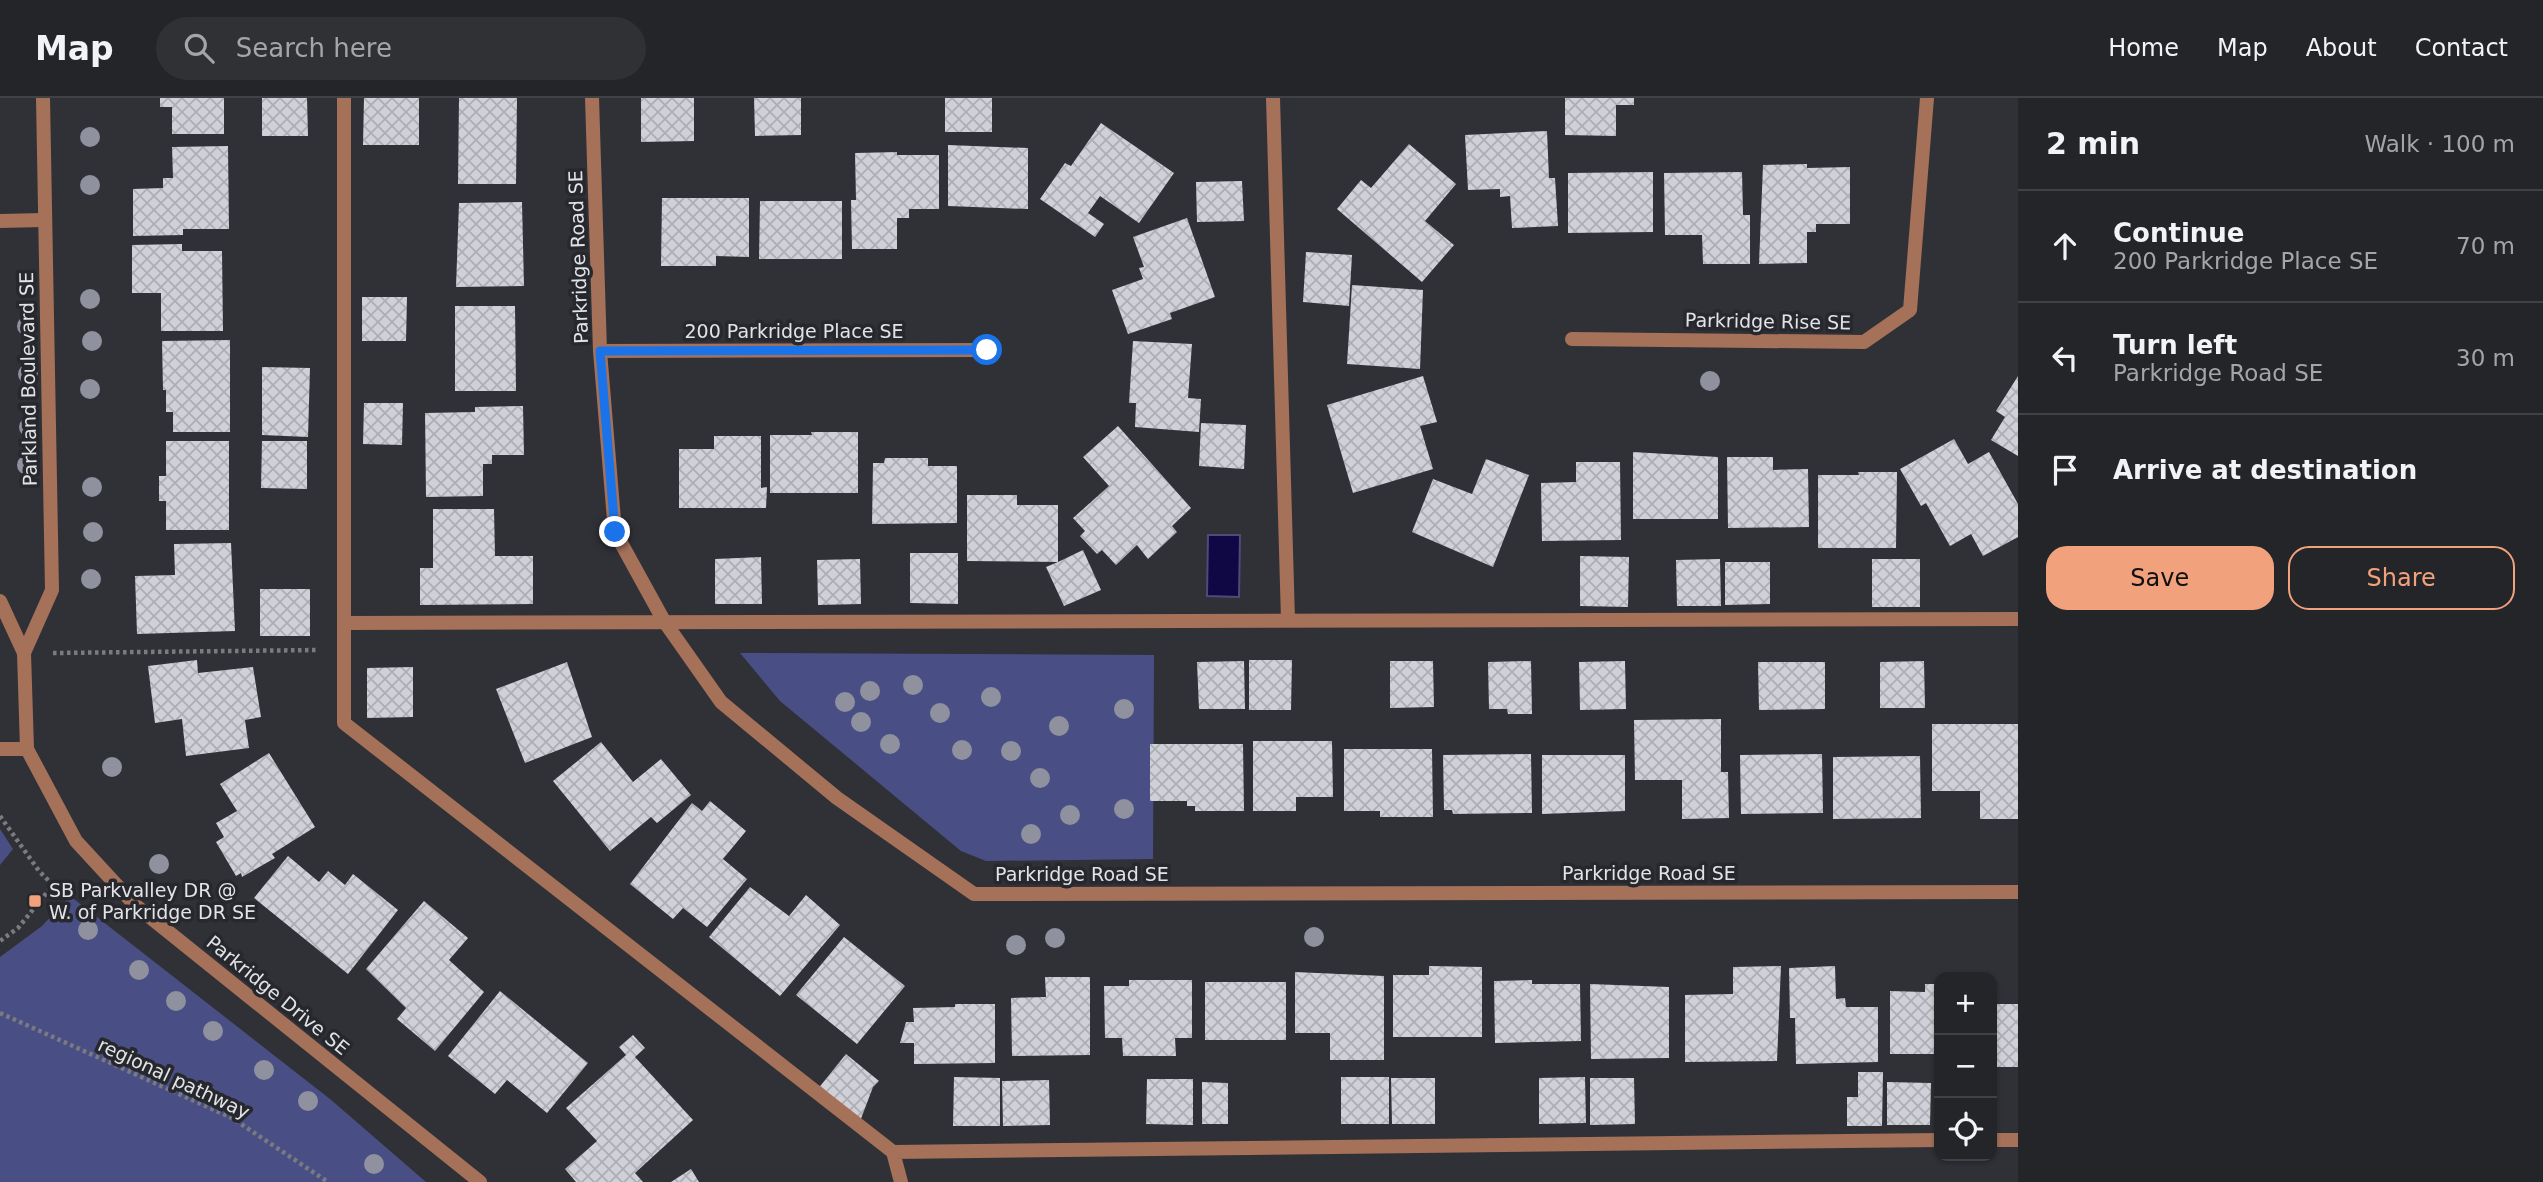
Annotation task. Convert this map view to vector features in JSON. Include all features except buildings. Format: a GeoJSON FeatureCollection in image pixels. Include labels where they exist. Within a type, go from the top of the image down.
{"type":"FeatureCollection","features":[{"type":"Feature","properties":{"kind":"street","name":"Parkland Boulevard SE"},"geometry":{"type":"LineString","coordinates":[[24,653],[52,590],[43,220],[43,98]]}},
{"type":"Feature","properties":{"kind":"street"},"geometry":{"type":"LineString","coordinates":[[344,98],[344,723],[893,1152],[901,1182]]}},
{"type":"Feature","properties":{"kind":"street","name":"Parkridge Road SE"},"geometry":{"type":"LineString","coordinates":[[592,98],[600,351],[615,532],[664,621],[721,702],[837,799],[974,894],[2018,892]]}},
{"type":"Feature","properties":{"kind":"street"},"geometry":{"type":"LineString","coordinates":[[1273,98],[1288,620]]}},
{"type":"Feature","properties":{"kind":"street","name":"Parkridge Rise SE"},"geometry":{"type":"LineString","coordinates":[[1572,338],[1864,342],[1910,310],[1927,98]]}},
{"type":"Feature","properties":{"kind":"street"},"geometry":{"type":"LineString","coordinates":[[0,221],[43,220]]}},
{"type":"Feature","properties":{"kind":"street","name":"200 Parkridge Place SE"},"geometry":{"type":"LineString","coordinates":[[600,351],[987,350]]}},
{"type":"Feature","properties":{"kind":"street","name":"Parkland Boulevard SE"},"geometry":{"type":"LineString","coordinates":[[0,601],[24,653],[27,749]]}},
{"type":"Feature","properties":{"kind":"street"},"geometry":{"type":"LineString","coordinates":[[344,623],[2018,619]]}},
{"type":"Feature","properties":{"kind":"street"},"geometry":{"type":"LineString","coordinates":[[0,749],[27,749]]}},
{"type":"Feature","properties":{"kind":"street","name":"Parkridge Drive SE"},"geometry":{"type":"LineString","coordinates":[[27,749],[76,841],[135,905],[480,1182]]}},
{"type":"Feature","properties":{"kind":"street"},"geometry":{"type":"LineString","coordinates":[[1997,1140],[2018,1139]]}},
{"type":"Feature","properties":{"kind":"street"},"geometry":{"type":"LineString","coordinates":[[893,1152],[1934,1140]]}},
{"type":"Feature","properties":{"kind":"path"},"geometry":{"type":"LineString","coordinates":[[24,653],[345,650]]}},
{"type":"Feature","properties":{"kind":"path"},"geometry":{"type":"LineString","coordinates":[[0,816],[39,871],[53,885],[18,928],[0,941]]}},
{"type":"Feature","properties":{"kind":"path","name":"regional pathway"},"geometry":{"type":"LineString","coordinates":[[0,1013],[232,1118],[328,1182]]}},
{"type":"Feature","properties":{"kind":"shaded area"},"geometry":{"type":"Polygon","coordinates":[[[1208,535],[1240,535],[1239,597],[1207,596],[1208,535]]]}},
{"type":"Feature","properties":{"kind":"shaded area"},"geometry":{"type":"Polygon","coordinates":[[[740,653],[1154,655],[1153,859],[986,861],[961,851],[780,701],[740,653]]]}},
{"type":"Feature","properties":{"kind":"shaded area"},"geometry":{"type":"Polygon","coordinates":[[[0,829],[13,849],[0,865],[0,829]]]}},
{"type":"Feature","properties":{"kind":"shaded area"},"geometry":{"type":"Polygon","coordinates":[[[70,896],[330,1099],[426,1182],[0,1182],[0,957],[42,926],[70,896]]]}},
{"type":"Feature","properties":{"kind":"place","name":"SB Parkvalley DR @ W. of Parkridge DR SE"},"geometry":{"type":"Point","coordinates":[35,901]}},
{"type":"Feature","properties":{"kind":"route"},"geometry":{"type":"LineString","coordinates":[[615,532],[600,351],[987,350]]}}]}
